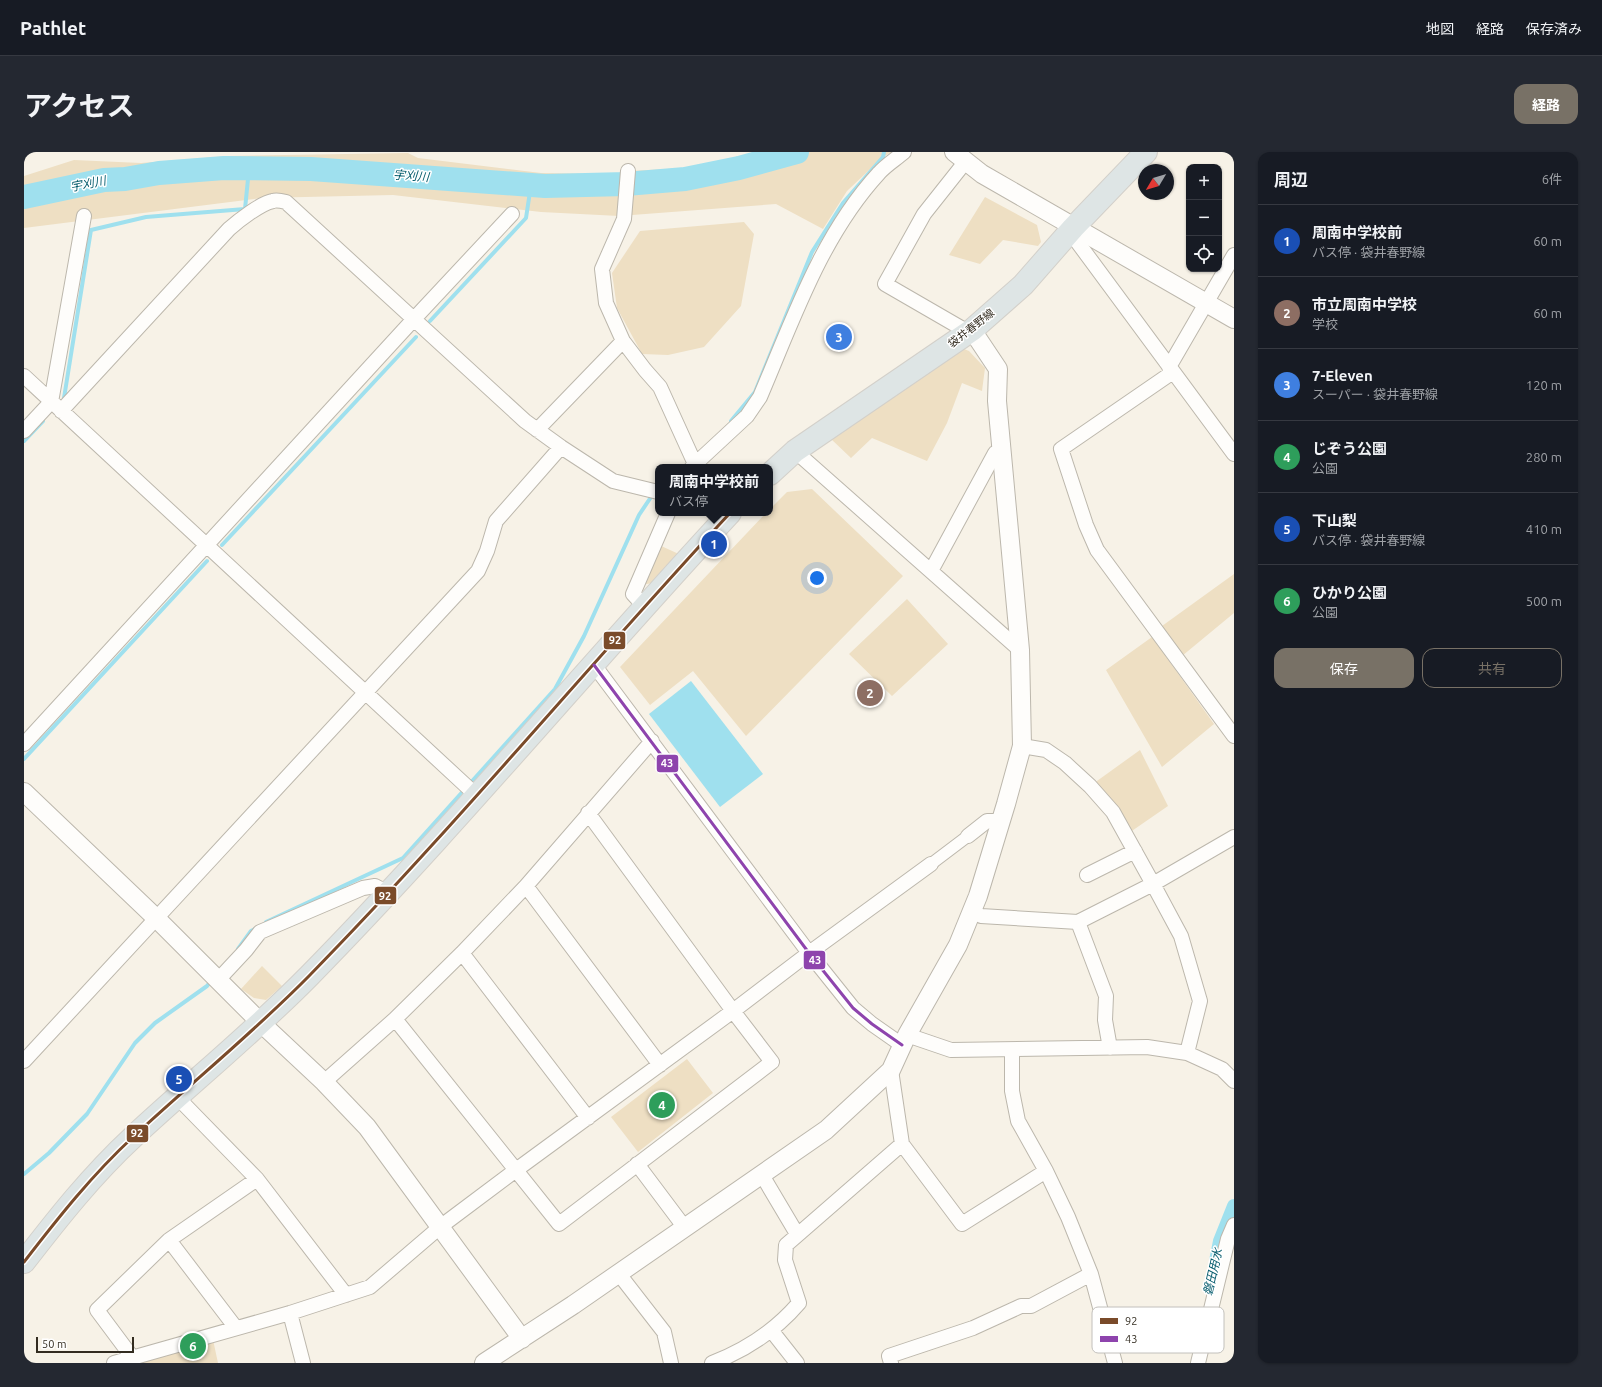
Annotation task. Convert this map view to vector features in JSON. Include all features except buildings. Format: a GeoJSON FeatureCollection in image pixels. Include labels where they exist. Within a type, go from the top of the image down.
{"type":"FeatureCollection","features":[{"type":"Feature","properties":{"kind":"main road","name":"袋井春野線"},"geometry":{"type":"LineString","coordinates":[[773,471],[795,451],[970,331],[1023,285],[1071,230],[1146,152]]}},
{"type":"Feature","properties":{"kind":"main road"},"geometry":{"type":"LineString","coordinates":[[24,1262],[65,1210],[132,1138],[261,1022],[308,977],[388,893],[727,516]]}},
{"type":"Feature","properties":{"kind":"street"},"geometry":{"type":"LineString","coordinates":[[695,464],[747,416],[760,397],[822,254],[851,208],[879,172],[904,152]]}},
{"type":"Feature","properties":{"kind":"street"},"geometry":{"type":"LineString","coordinates":[[484,1363],[619,1274],[826,1130],[891,1070],[904,1040],[958,945],[978,896],[1022,746],[1020,650],[997,402],[998,369],[970,331],[886,284],[924,214],[960,157],[982,174],[1071,230],[1234,319]]}},
{"type":"Feature","properties":{"kind":"street"},"geometry":{"type":"LineString","coordinates":[[628,171],[624,219],[602,270],[606,303],[623,341],[660,387],[692,464]]}},
{"type":"Feature","properties":{"kind":"street"},"geometry":{"type":"LineString","coordinates":[[24,431],[56,406],[241,218],[273,201],[286,202],[413,320],[525,421],[560,447],[613,481],[655,491]]}},
{"type":"Feature","properties":{"kind":"street"},"geometry":{"type":"LineString","coordinates":[[24,744],[512,214]]}},
{"type":"Feature","properties":{"kind":"street"},"geometry":{"type":"LineString","coordinates":[[56,406],[84,216]]}},
{"type":"Feature","properties":{"kind":"street"},"geometry":{"type":"LineString","coordinates":[[1071,230],[1234,454]]}},
{"type":"Feature","properties":{"kind":"street"},"geometry":{"type":"LineString","coordinates":[[1234,255],[1206,303],[1171,369],[1061,449],[1086,525],[1097,550],[1234,736]]}},
{"type":"Feature","properties":{"kind":"street"},"geometry":{"type":"LineString","coordinates":[[537,430],[623,341]]}},
{"type":"Feature","properties":{"kind":"street"},"geometry":{"type":"LineString","coordinates":[[24,376],[476,795]]}},
{"type":"Feature","properties":{"kind":"street"},"geometry":{"type":"LineString","coordinates":[[24,1061],[478,571],[487,551],[496,521],[560,447]]}},
{"type":"Feature","properties":{"kind":"street"},"geometry":{"type":"LineString","coordinates":[[795,451],[1020,650]]}},
{"type":"Feature","properties":{"kind":"street"},"geometry":{"type":"LineString","coordinates":[[931,571],[995,453],[1002,451]]}},
{"type":"Feature","properties":{"kind":"street"},"geometry":{"type":"LineString","coordinates":[[645,607],[633,594],[667,516]]}},
{"type":"Feature","properties":{"kind":"street"},"geometry":{"type":"LineString","coordinates":[[594,665],[809,952],[853,1008],[872,1024],[904,1040],[951,1050],[1147,1047],[1187,1054],[1222,1069],[1234,1082]]}},
{"type":"Feature","properties":{"kind":"street"},"geometry":{"type":"LineString","coordinates":[[324,1082],[395,1018],[462,953],[526,886],[652,741]]}},
{"type":"Feature","properties":{"kind":"street"},"geometry":{"type":"LineString","coordinates":[[1022,746],[1046,750],[1065,763],[1113,812],[1181,936],[1200,1001],[1187,1054]]}},
{"type":"Feature","properties":{"kind":"street"},"geometry":{"type":"LineString","coordinates":[[24,792],[324,1082],[367,1127],[522,1339]]}},
{"type":"Feature","properties":{"kind":"street"},"geometry":{"type":"LineString","coordinates":[[395,1018],[559,1224],[772,1062],[588,813]]}},
{"type":"Feature","properties":{"kind":"street"},"geometry":{"type":"LineString","coordinates":[[114,1363],[290,1313],[370,1287],[440,1227],[733,1011],[809,952],[931,864],[987,821],[1001,821]]}},
{"type":"Feature","properties":{"kind":"street"},"geometry":{"type":"LineString","coordinates":[[972,911],[981,916],[1078,922],[1153,884],[1234,837]]}},
{"type":"Feature","properties":{"kind":"street"},"geometry":{"type":"LineString","coordinates":[[1087,874],[1135,851]]}},
{"type":"Feature","properties":{"kind":"street"},"geometry":{"type":"LineString","coordinates":[[214,977],[246,950],[260,932],[363,888],[374,886],[388,893]]}},
{"type":"Feature","properties":{"kind":"street"},"geometry":{"type":"LineString","coordinates":[[526,886],[660,1064]]}},
{"type":"Feature","properties":{"kind":"street"},"geometry":{"type":"LineString","coordinates":[[1078,922],[1106,996],[1105,1020],[1110,1048]]}},
{"type":"Feature","properties":{"kind":"street"},"geometry":{"type":"LineString","coordinates":[[462,953],[588,1118]]}},
{"type":"Feature","properties":{"kind":"street"},"geometry":{"type":"LineString","coordinates":[[1012,1050],[1012,1091],[1018,1120],[1046,1171],[1068,1217],[1091,1274],[1099,1307]]}},
{"type":"Feature","properties":{"kind":"street"},"geometry":{"type":"LineString","coordinates":[[891,1070],[902,1144],[962,1224],[1046,1171]]}},
{"type":"Feature","properties":{"kind":"street"},"geometry":{"type":"LineString","coordinates":[[178,1098],[257,1180],[346,1295]]}},
{"type":"Feature","properties":{"kind":"street"},"geometry":{"type":"LineString","coordinates":[[712,1363],[728,1360],[753,1344],[787,1316],[798,1303],[785,1260],[786,1245],[902,1144]]}},
{"type":"Feature","properties":{"kind":"street"},"geometry":{"type":"LineString","coordinates":[[638,1164],[685,1228]]}},
{"type":"Feature","properties":{"kind":"street"},"geometry":{"type":"LineString","coordinates":[[762,1175],[797,1234]]}},
{"type":"Feature","properties":{"kind":"street"},"geometry":{"type":"LineString","coordinates":[[132,1357],[97,1310],[169,1240],[257,1180]]}},
{"type":"Feature","properties":{"kind":"street"},"geometry":{"type":"LineString","coordinates":[[1212,1307],[1228,1239],[1234,1225]]}},
{"type":"Feature","properties":{"kind":"street"},"geometry":{"type":"LineString","coordinates":[[169,1240],[236,1328]]}},
{"type":"Feature","properties":{"kind":"street"},"geometry":{"type":"LineString","coordinates":[[619,1274],[664,1332],[671,1363]]}},
{"type":"Feature","properties":{"kind":"street"},"geometry":{"type":"LineString","coordinates":[[891,1363],[889,1356],[973,1328],[1021,1306],[1031,1306],[1091,1274]]}},
{"type":"Feature","properties":{"kind":"street"},"geometry":{"type":"LineString","coordinates":[[290,1313],[303,1363]]}},
{"type":"Feature","properties":{"kind":"street"},"geometry":{"type":"LineString","coordinates":[[771,1330],[797,1363]]}},
{"type":"Feature","properties":{"kind":"street"},"geometry":{"type":"LineString","coordinates":[[1198,1363],[1200,1353]]}},
{"type":"Feature","properties":{"kind":"shaded area"},"geometry":{"type":"Polygon","coordinates":[[[761,152],[892,152],[883,157],[847,191],[823,229],[776,204],[619,216],[541,212],[393,195],[261,198],[24,228],[24,176],[74,160],[141,163],[228,156],[408,153],[418,158],[541,173],[613,174],[628,171],[706,167],[761,152]]]}},
{"type":"Feature","properties":{"kind":"shaded area"},"geometry":{"type":"Polygon","coordinates":[[[985,197],[1037,225],[1041,242],[1038,246],[1003,240],[980,264],[949,255],[985,197]]]}},
{"type":"Feature","properties":{"kind":"shaded area"},"geometry":{"type":"Polygon","coordinates":[[[744,222],[754,234],[741,306],[704,347],[668,355],[642,354],[617,308],[612,273],[640,231],[744,222]]]}},
{"type":"Feature","properties":{"kind":"shaded area"},"geometry":{"type":"Polygon","coordinates":[[[964,349],[969,351],[985,368],[982,391],[962,383],[947,423],[927,461],[872,438],[851,458],[830,438],[964,349]]]}},
{"type":"Feature","properties":{"kind":"shaded area"},"geometry":{"type":"Polygon","coordinates":[[[812,489],[903,576],[746,736],[693,671],[650,705],[620,667],[763,516],[773,516],[773,506],[787,492],[812,489]]]}},
{"type":"Feature","properties":{"kind":"shaded area"},"geometry":{"type":"Polygon","coordinates":[[[659,545],[681,555],[652,583],[642,585],[659,545]]]}},
{"type":"Feature","properties":{"kind":"shaded area"},"geometry":{"type":"Polygon","coordinates":[[[1234,574],[1234,613],[1182,656],[1162,626],[1234,574]]]}},
{"type":"Feature","properties":{"kind":"shaded area"},"geometry":{"type":"Polygon","coordinates":[[[907,599],[948,644],[892,696],[849,654],[907,599]]]}},
{"type":"Feature","properties":{"kind":"shaded area"},"geometry":{"type":"Polygon","coordinates":[[[1152,637],[1214,724],[1162,767],[1106,670],[1152,637]]]}},
{"type":"Feature","properties":{"kind":"shaded area"},"geometry":{"type":"Polygon","coordinates":[[[1140,750],[1168,806],[1126,835],[1090,786],[1140,750]]]}},
{"type":"Feature","properties":{"kind":"shaded area"},"geometry":{"type":"Polygon","coordinates":[[[262,966],[282,986],[266,1000],[254,998],[241,989],[262,966]]]}},
{"type":"Feature","properties":{"kind":"shaded area"},"geometry":{"type":"Polygon","coordinates":[[[687,1059],[713,1093],[638,1152],[611,1117],[687,1059]]]}},
{"type":"Feature","properties":{"kind":"shaded area"},"geometry":{"type":"Polygon","coordinates":[[[212,1335],[218,1363],[114,1363],[212,1335]]]}},
{"type":"Feature","properties":{"kind":"water"},"geometry":{"type":"Polygon","coordinates":[[[691,681],[763,774],[720,807],[649,714],[691,681]]]}},
{"type":"Feature","properties":{"kind":"waterway","name":"宇刈川"},"geometry":{"type":"LineString","coordinates":[[24,197],[104,180],[125,179],[159,173],[224,168],[311,169],[545,186],[626,184],[685,179],[739,168],[797,152]]}},
{"type":"Feature","properties":{"kind":"waterway"},"geometry":{"type":"LineString","coordinates":[[731,421],[755,392],[812,252],[843,203],[883,157],[884,152]]}},
{"type":"Feature","properties":{"kind":"waterway"},"geometry":{"type":"LineString","coordinates":[[64,398],[91,230],[146,217],[245,209],[249,169]]}},
{"type":"Feature","properties":{"kind":"waterway"},"geometry":{"type":"LineString","coordinates":[[430,321],[526,218],[531,185]]}},
{"type":"Feature","properties":{"kind":"waterway"},"geometry":{"type":"LineString","coordinates":[[222,545],[416,337]]}},
{"type":"Feature","properties":{"kind":"waterway"},"geometry":{"type":"LineString","coordinates":[[24,441],[43,421]]}},
{"type":"Feature","properties":{"kind":"waterway"},"geometry":{"type":"LineString","coordinates":[[266,922],[403,858],[555,689],[584,636],[639,515],[653,494]]}},
{"type":"Feature","properties":{"kind":"waterway"},"geometry":{"type":"LineString","coordinates":[[24,759],[207,561]]}},
{"type":"Feature","properties":{"kind":"waterway"},"geometry":{"type":"LineString","coordinates":[[238,949],[251,931],[257,928]]}},
{"type":"Feature","properties":{"kind":"waterway"},"geometry":{"type":"LineString","coordinates":[[24,1174],[49,1153],[87,1114],[135,1043],[155,1023],[207,986],[211,981]]}},
{"type":"Feature","properties":{"kind":"waterway","name":"磐田用水"},"geometry":{"type":"LineString","coordinates":[[1216,1261],[1220,1241],[1234,1206]]}},
{"type":"Feature","properties":{"kind":"transit line","name":"92"},"geometry":{"type":"LineString","coordinates":[[24,1262],[103,1166],[155,1117],[266,1018],[363,920],[727,516]]}},
{"type":"Feature","properties":{"kind":"transit line","name":"43"},"geometry":{"type":"LineString","coordinates":[[594,665],[809,953],[853,1008],[872,1024],[902,1045]]}},
{"type":"Feature","properties":{"kind":"place","name":"7-Eleven"},"geometry":{"type":"Point","coordinates":[839,337]}},
{"type":"Feature","properties":{"kind":"place","name":"周南中学校前"},"geometry":{"type":"Point","coordinates":[714,544]}},
{"type":"Feature","properties":{"kind":"place","name":"市立周南中学校"},"geometry":{"type":"Point","coordinates":[870,693]}},
{"type":"Feature","properties":{"kind":"place","name":"下山梨"},"geometry":{"type":"Point","coordinates":[179,1079]}},
{"type":"Feature","properties":{"kind":"place","name":"じぞう公園"},"geometry":{"type":"Point","coordinates":[662,1105]}},
{"type":"Feature","properties":{"kind":"place","name":"ひかり公園"},"geometry":{"type":"Point","coordinates":[193,1346]}}]}
